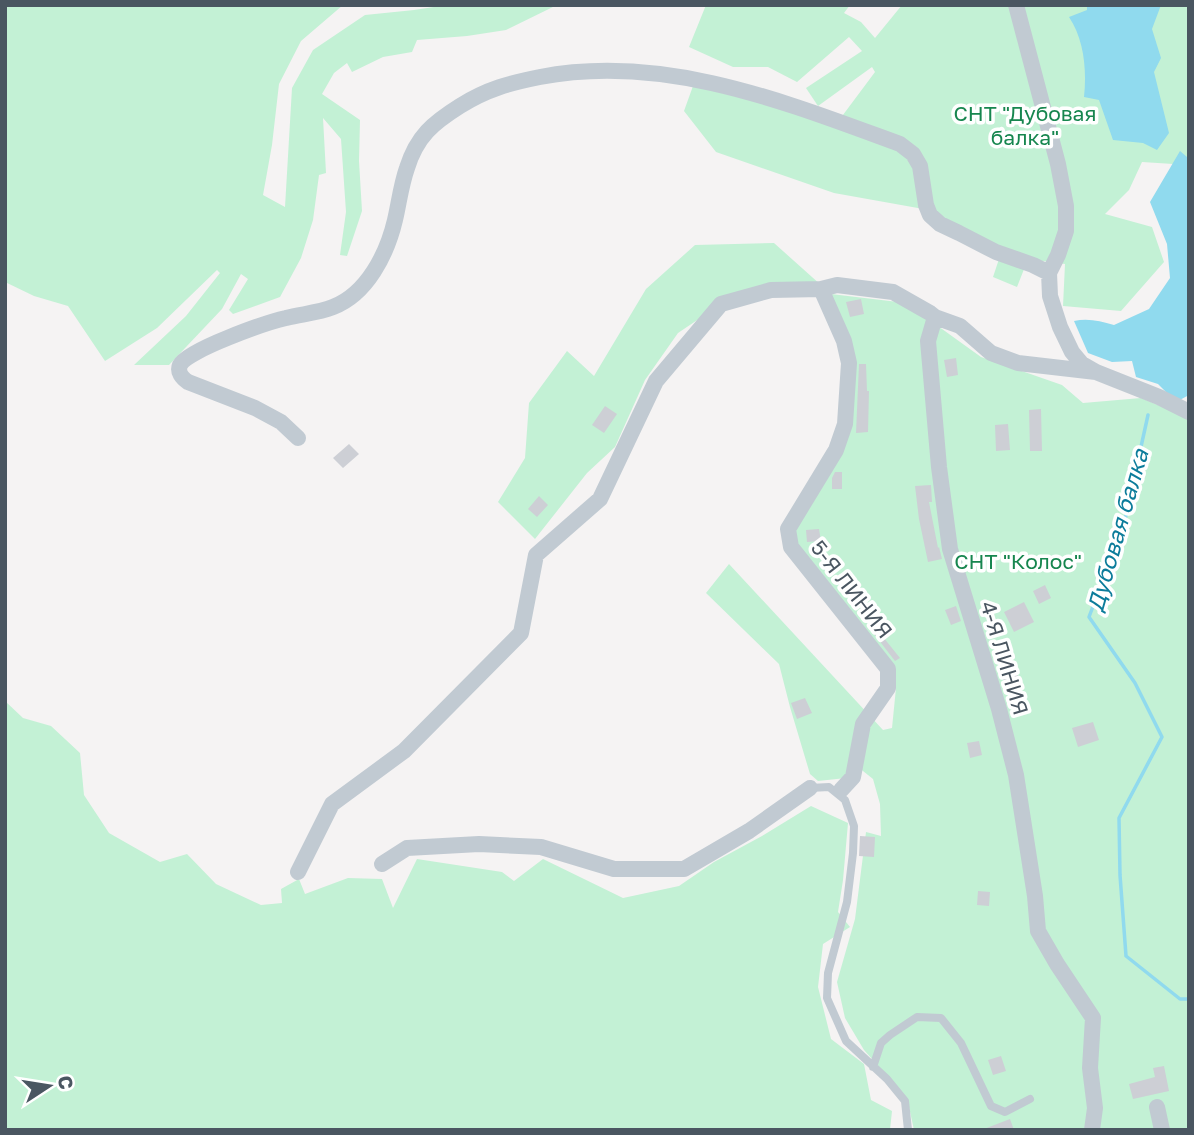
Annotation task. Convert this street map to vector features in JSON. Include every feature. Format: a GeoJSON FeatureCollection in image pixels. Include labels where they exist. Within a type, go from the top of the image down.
{"type":"FeatureCollection","features":[{"type":"Feature","properties":{"kind":"street"},"geometry":{"type":"LineString","coordinates":[[1016,5],[1058,164],[1066,206],[1066,231],[1049,272],[1051,296],[1060,327],[1072,352],[1083,364],[1189,412]]}},
{"type":"Feature","properties":{"kind":"street"},"geometry":{"type":"LineString","coordinates":[[298,438],[281,422],[255,408],[188,383],[179,370],[181,363],[190,355],[211,345],[284,318],[333,307],[361,289],[373,274],[385,249],[407,168],[426,130],[476,96],[495,87],[520,81],[598,70],[639,71],[689,78],[754,94],[820,115],[900,144],[913,154],[920,166],[926,205],[930,215],[940,225],[996,252],[1049,272]]}},
{"type":"Feature","properties":{"kind":"street"},"geometry":{"type":"LineString","coordinates":[[298,872],[332,804],[404,751],[521,633],[536,555],[600,499],[656,381],[721,304],[771,290],[821,289],[837,285],[893,292],[935,317],[960,326],[991,353],[1018,363],[1096,372]]}},
{"type":"Feature","properties":{"kind":"street","name":"5-Я ЛИНИЯ"},"geometry":{"type":"LineString","coordinates":[[821,289],[844,341],[849,363],[845,424],[836,450],[788,529],[791,547],[888,669],[889,680],[888,688],[863,724],[853,778],[841,790]]}},
{"type":"Feature","properties":{"kind":"street","name":"4-Я ЛИНИЯ"},"geometry":{"type":"LineString","coordinates":[[935,317],[928,341],[939,467],[950,549],[999,709],[1016,775],[1038,931],[1093,1018],[1090,1068],[1095,1108],[1092,1130]]}},
{"type":"Feature","properties":{"kind":"street"},"geometry":{"type":"LineString","coordinates":[[382,864],[407,848],[479,844],[541,847],[614,869],[684,869],[749,831],[810,788]]}},
{"type":"Feature","properties":{"kind":"street"},"geometry":{"type":"LineString","coordinates":[[1157,1107],[1162,1130]]}},
{"type":"Feature","properties":{"kind":"lane"},"geometry":{"type":"LineString","coordinates":[[810,788],[829,787],[845,800],[854,826],[847,902],[828,973],[827,999],[846,1041],[887,1079],[905,1101],[908,1130]]}},
{"type":"Feature","properties":{"kind":"lane"},"geometry":{"type":"LineString","coordinates":[[873,1066],[881,1043],[890,1035],[917,1017],[941,1018],[961,1043],[991,1106],[1005,1112],[1030,1099]]}},
{"type":"Feature","properties":{"kind":"green space"},"geometry":{"type":"Polygon","coordinates":[[[5,5],[343,5],[301,41],[279,84],[263,195],[285,207],[292,88],[313,50],[365,15],[447,5],[557,5],[506,30],[417,40],[412,52],[383,57],[352,72],[347,63],[334,73],[322,94],[360,120],[362,211],[347,256],[340,255],[346,212],[341,139],[323,118],[326,173],[319,175],[313,220],[301,258],[280,297],[233,314],[229,310],[248,279],[241,274],[222,309],[169,365],[134,365],[186,316],[220,273],[217,270],[157,328],[105,361],[68,306],[34,296],[5,282],[5,5]]]}},
{"type":"Feature","properties":{"kind":"green space","name":"СНТ \"Дубовая балка\""},"geometry":{"type":"Polygon","coordinates":[[[706,5],[850,5],[844,13],[861,22],[875,38],[902,5],[1189,5],[1189,165],[1142,162],[1129,190],[1105,214],[1152,227],[1164,262],[1121,311],[1063,306],[1065,264],[1028,259],[1017,287],[993,277],[1002,250],[929,210],[834,193],[716,152],[684,111],[693,86],[746,97],[834,127],[875,72],[872,67],[818,106],[806,88],[862,51],[849,37],[797,82],[768,67],[733,67],[689,47],[706,5]]]}},
{"type":"Feature","properties":{"kind":"green space","name":"СНТ \"Колос\""},"geometry":{"type":"Polygon","coordinates":[[[774,243],[831,294],[898,302],[924,316],[981,357],[1062,385],[1083,403],[1141,398],[1189,418],[1189,1130],[914,1130],[907,1098],[864,1050],[845,1018],[837,982],[855,919],[866,832],[881,836],[880,804],[873,779],[853,763],[846,778],[818,781],[810,774],[779,664],[706,593],[729,564],[883,730],[892,728],[896,688],[870,644],[795,547],[793,528],[850,428],[835,307],[792,284],[721,304],[678,333],[645,380],[615,447],[587,473],[535,539],[498,502],[525,458],[529,403],[567,351],[594,376],[646,289],[695,245],[774,243]]]}},
{"type":"Feature","properties":{"kind":"green space"},"geometry":{"type":"Polygon","coordinates":[[[5,701],[23,718],[51,726],[80,753],[84,795],[109,833],[160,862],[187,854],[216,884],[261,905],[282,903],[281,889],[299,879],[305,894],[348,878],[382,879],[393,908],[417,859],[502,872],[514,881],[543,859],[623,898],[679,886],[714,862],[811,806],[848,823],[838,912],[850,927],[823,944],[818,987],[831,1039],[864,1064],[871,1100],[892,1111],[890,1130],[5,1130],[5,701]]]}},
{"type":"Feature","properties":{"kind":"water"},"geometry":{"type":"Polygon","coordinates":[[[1087,5],[1161,5],[1152,29],[1161,58],[1154,72],[1169,133],[1157,150],[1143,143],[1113,140],[1099,100],[1084,97],[1083,55],[1078,35],[1069,17],[1087,10],[1087,5]]]}},
{"type":"Feature","properties":{"kind":"water"},"geometry":{"type":"Polygon","coordinates":[[[1180,151],[1187,157],[1189,177],[1189,395],[1176,402],[1158,384],[1136,377],[1132,361],[1112,362],[1088,353],[1074,321],[1094,320],[1114,325],[1149,309],[1170,278],[1167,244],[1150,202],[1180,151]]]}},
{"type":"Feature","properties":{"kind":"building"},"geometry":{"type":"Polygon","coordinates":[[[861,299],[864,314],[850,317],[846,302],[861,299]]]}},
{"type":"Feature","properties":{"kind":"building"},"geometry":{"type":"Polygon","coordinates":[[[956,358],[958,375],[947,377],[944,360],[956,358]]]}},
{"type":"Feature","properties":{"kind":"building"},"geometry":{"type":"Polygon","coordinates":[[[859,364],[866,364],[869,391],[868,432],[856,433],[859,364]]]}},
{"type":"Feature","properties":{"kind":"building"},"geometry":{"type":"Polygon","coordinates":[[[605,406],[617,414],[604,433],[592,425],[605,406]]]}},
{"type":"Feature","properties":{"kind":"building"},"geometry":{"type":"Polygon","coordinates":[[[1041,409],[1042,451],[1030,451],[1029,410],[1041,409]]]}},
{"type":"Feature","properties":{"kind":"building"},"geometry":{"type":"Polygon","coordinates":[[[1008,424],[1010,450],[996,451],[995,425],[1008,424]]]}},
{"type":"Feature","properties":{"kind":"building"},"geometry":{"type":"Polygon","coordinates":[[[349,444],[359,454],[343,468],[333,458],[349,444]]]}},
{"type":"Feature","properties":{"kind":"building"},"geometry":{"type":"Polygon","coordinates":[[[835,472],[842,472],[842,489],[832,489],[835,472]]]}},
{"type":"Feature","properties":{"kind":"building"},"geometry":{"type":"Polygon","coordinates":[[[931,485],[932,502],[929,502],[942,559],[928,562],[915,486],[931,485]]]}},
{"type":"Feature","properties":{"kind":"building"},"geometry":{"type":"Polygon","coordinates":[[[539,496],[548,505],[537,517],[528,509],[539,496]]]}},
{"type":"Feature","properties":{"kind":"building"},"geometry":{"type":"Polygon","coordinates":[[[819,529],[821,541],[807,542],[806,530],[819,529]]]}},
{"type":"Feature","properties":{"kind":"building"},"geometry":{"type":"Polygon","coordinates":[[[1045,585],[1051,598],[1039,604],[1033,591],[1045,585]]]}},
{"type":"Feature","properties":{"kind":"building"},"geometry":{"type":"Polygon","coordinates":[[[1024,602],[1034,622],[1014,632],[1004,612],[1024,602]]]}},
{"type":"Feature","properties":{"kind":"building"},"geometry":{"type":"Polygon","coordinates":[[[956,606],[961,621],[951,625],[945,610],[956,606]]]}},
{"type":"Feature","properties":{"kind":"building"},"geometry":{"type":"Polygon","coordinates":[[[875,627],[900,658],[895,661],[871,630],[875,627]]]}},
{"type":"Feature","properties":{"kind":"building"},"geometry":{"type":"Polygon","coordinates":[[[1012,663],[1020,680],[1006,686],[998,670],[1012,663]]]}},
{"type":"Feature","properties":{"kind":"building"},"geometry":{"type":"Polygon","coordinates":[[[805,698],[812,713],[797,719],[791,703],[805,698]]]}},
{"type":"Feature","properties":{"kind":"building"},"geometry":{"type":"Polygon","coordinates":[[[1093,722],[1099,740],[1078,747],[1072,728],[1093,722]]]}},
{"type":"Feature","properties":{"kind":"building"},"geometry":{"type":"Polygon","coordinates":[[[979,741],[982,755],[970,758],[967,743],[979,741]]]}},
{"type":"Feature","properties":{"kind":"building"},"geometry":{"type":"Polygon","coordinates":[[[860,836],[875,837],[874,857],[859,856],[860,836]]]}},
{"type":"Feature","properties":{"kind":"building"},"geometry":{"type":"Polygon","coordinates":[[[978,891],[990,892],[989,906],[977,905],[978,891]]]}},
{"type":"Feature","properties":{"kind":"building"},"geometry":{"type":"Polygon","coordinates":[[[1001,1056],[1006,1071],[993,1075],[988,1060],[1001,1056]]]}},
{"type":"Feature","properties":{"kind":"building"},"geometry":{"type":"Polygon","coordinates":[[[1164,1066],[1169,1091],[1133,1099],[1129,1084],[1155,1077],[1153,1068],[1164,1066]]]}},
{"type":"Feature","properties":{"kind":"building"},"geometry":{"type":"Polygon","coordinates":[[[1010,1119],[1014,1130],[984,1130],[984,1129],[1010,1119]]]}},
{"type":"Feature","properties":{"kind":"waterway","name":"Дубовая балка"},"geometry":{"type":"LineString","coordinates":[[1148,415],[1124,524],[1089,617],[1135,683],[1162,737],[1119,818],[1126,956],[1180,999],[1189,999]]}}]}
